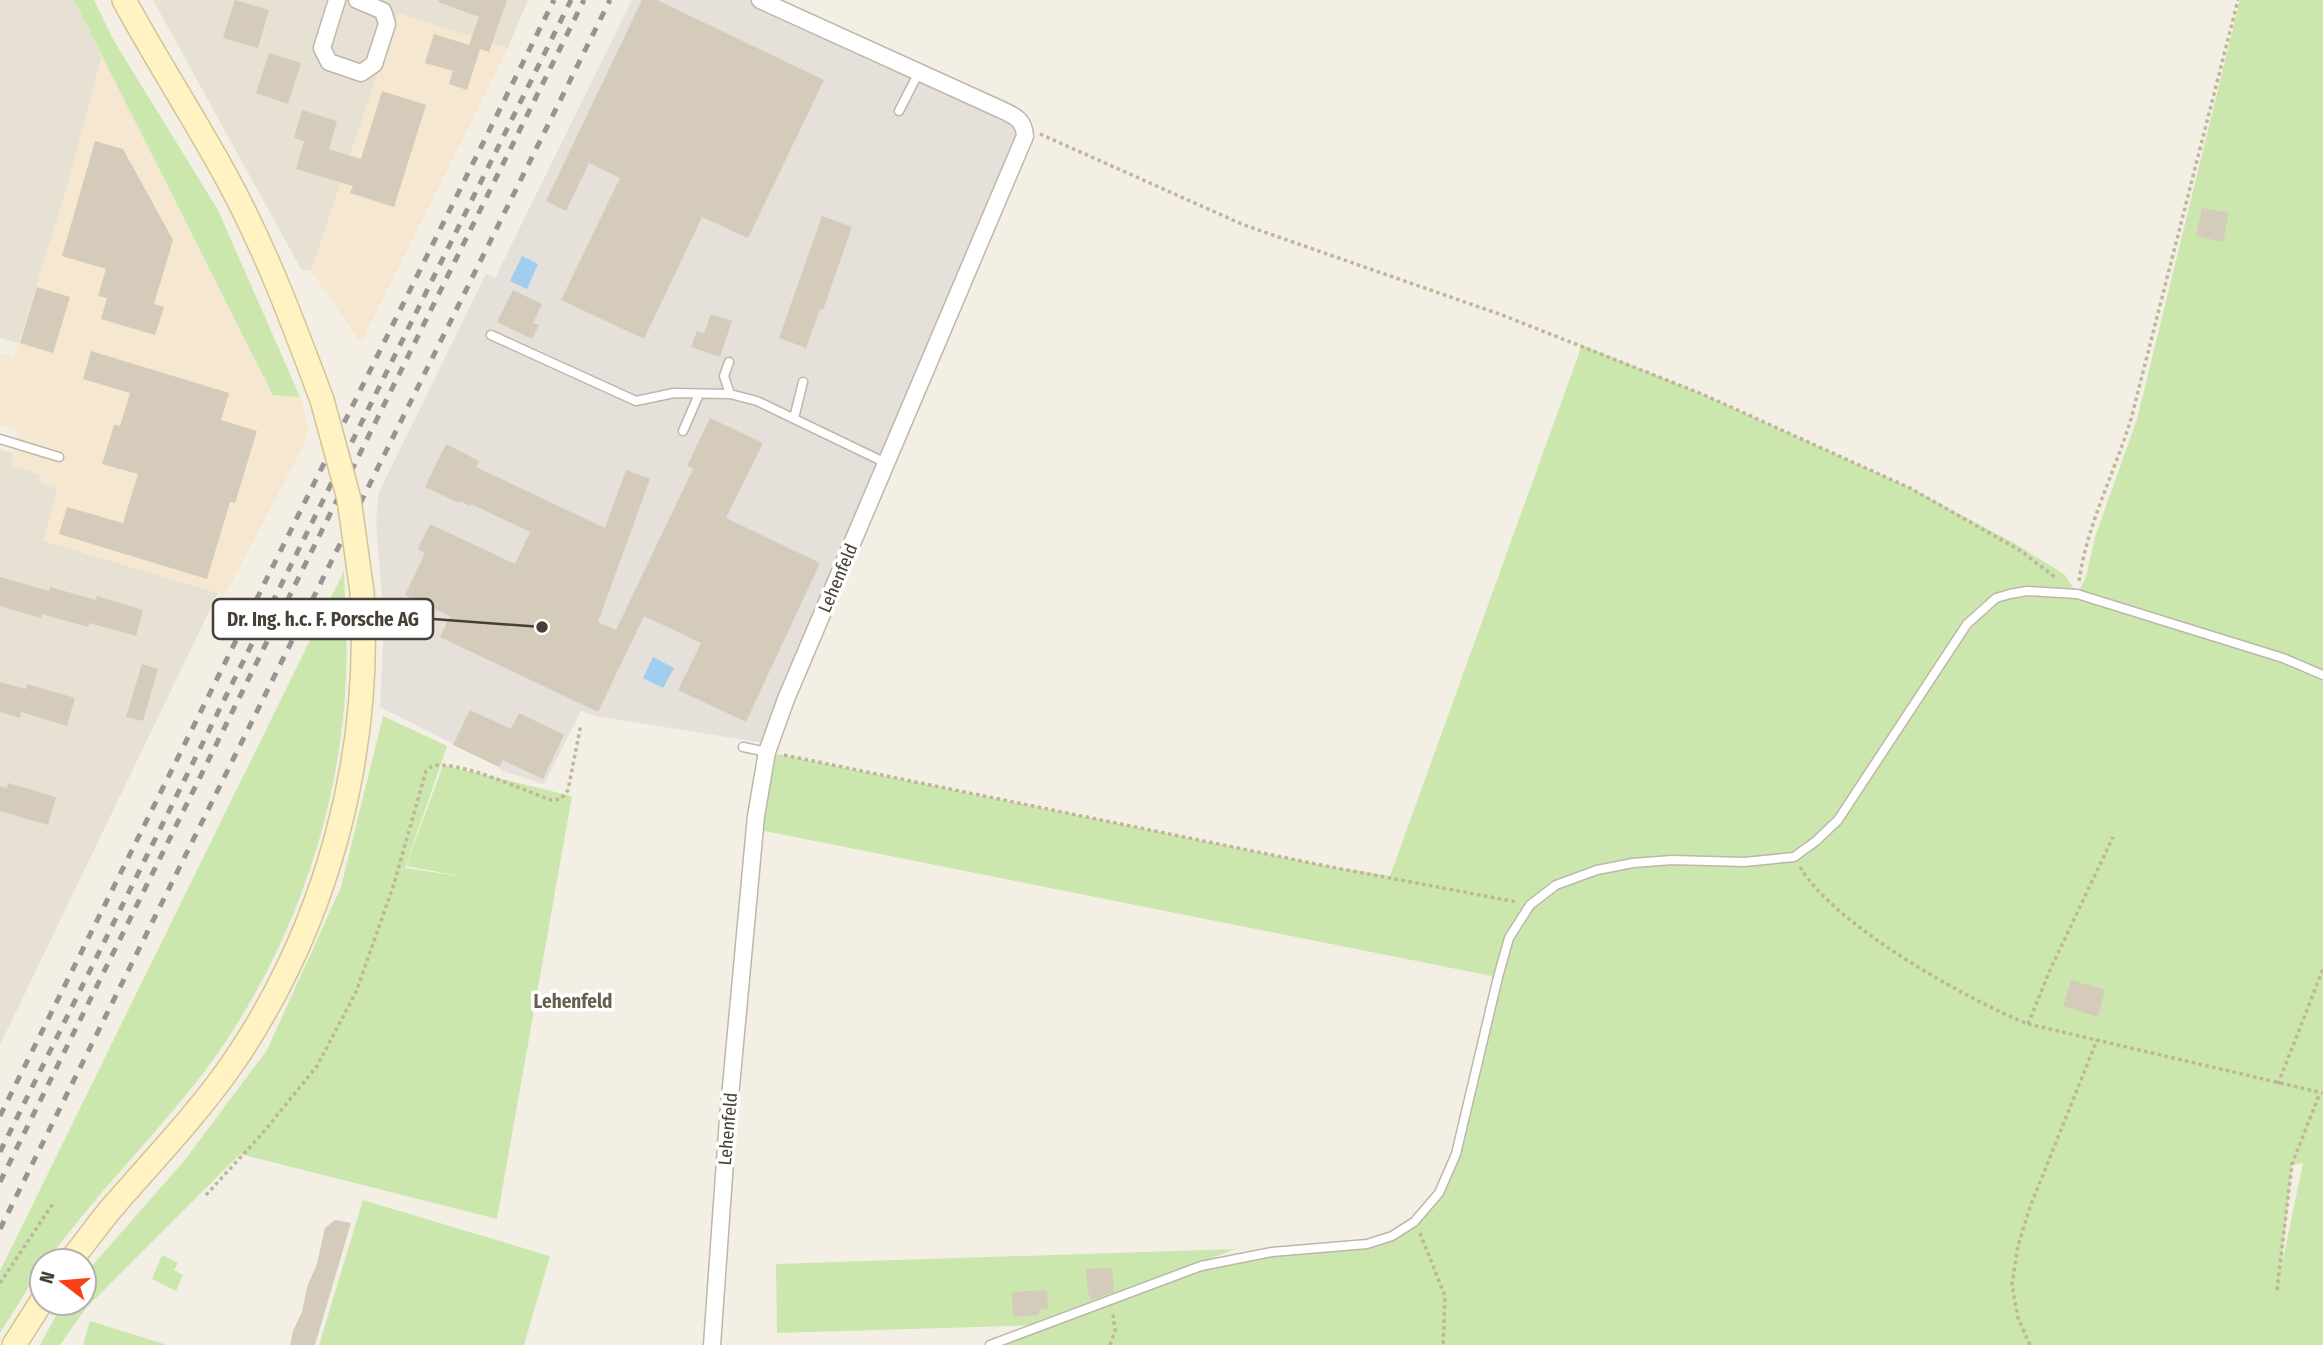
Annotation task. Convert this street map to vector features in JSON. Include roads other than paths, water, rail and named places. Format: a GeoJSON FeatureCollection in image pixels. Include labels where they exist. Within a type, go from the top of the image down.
{"type":"FeatureCollection","features":[{"type":"Feature","properties":{"kind":"main road"},"geometry":{"type":"LineString","coordinates":[[81,1247],[234,1061],[275,994],[298,946],[328,869],[355,755],[363,682],[362,592],[349,499],[322,400],[293,322],[228,180],[124,0]]}},
{"type":"Feature","properties":{"kind":"main road"},"geometry":{"type":"LineString","coordinates":[[14,1345],[31,1317]]}},
{"type":"Feature","properties":{"kind":"street"},"geometry":{"type":"LineString","coordinates":[[337,0],[322,48],[329,62],[361,73],[374,64],[387,24],[383,11],[365,1]]}},
{"type":"Feature","properties":{"kind":"street"},"geometry":{"type":"LineString","coordinates":[[760,0],[919,72]]}},
{"type":"Feature","properties":{"kind":"street","name":"Lehenfeld"},"geometry":{"type":"LineString","coordinates":[[712,1345],[729,1106],[756,816],[767,752],[786,699],[1025,135],[1024,126],[1018,118],[919,72]]}},
{"type":"Feature","properties":{"kind":"lane"},"geometry":{"type":"LineString","coordinates":[[899,111],[919,72]]}},
{"type":"Feature","properties":{"kind":"lane"},"geometry":{"type":"LineString","coordinates":[[491,335],[636,401],[674,393],[730,394],[757,401],[886,463]]}},
{"type":"Feature","properties":{"kind":"lane"},"geometry":{"type":"LineString","coordinates":[[729,362],[724,376],[730,394]]}},
{"type":"Feature","properties":{"kind":"lane"},"geometry":{"type":"LineString","coordinates":[[794,418],[803,382]]}},
{"type":"Feature","properties":{"kind":"lane"},"geometry":{"type":"LineString","coordinates":[[683,431],[699,394]]}},
{"type":"Feature","properties":{"kind":"lane"},"geometry":{"type":"LineString","coordinates":[[0,439],[59,457]]}},
{"type":"Feature","properties":{"kind":"lane"},"geometry":{"type":"LineString","coordinates":[[990,1345],[1201,1266],[1272,1252],[1367,1244],[1392,1236],[1414,1222],[1439,1193],[1456,1154],[1509,938],[1530,905],[1556,885],[1609,868],[1672,860],[1744,862],[1794,857],[1838,820],[1967,624],[1996,598],[2027,590],[2077,594],[2283,658],[2323,675]]}},
{"type":"Feature","properties":{"kind":"lane"},"geometry":{"type":"LineString","coordinates":[[743,747],[767,752]]}},
{"type":"Feature","properties":{"kind":"water"},"geometry":{"type":"Polygon","coordinates":[[[522,256],[538,264],[527,289],[510,281],[522,256]]]}},
{"type":"Feature","properties":{"kind":"water"},"geometry":{"type":"Polygon","coordinates":[[[653,657],[674,668],[663,688],[643,678],[653,657]]]}},
{"type":"Feature","properties":{"kind":"railway"},"geometry":{"type":"LineString","coordinates":[[0,1116],[554,0]]}},
{"type":"Feature","properties":{"kind":"railway"},"geometry":{"type":"LineString","coordinates":[[0,1152],[571,0]]}},
{"type":"Feature","properties":{"kind":"railway"},"geometry":{"type":"LineString","coordinates":[[0,1182],[584,0]]}},
{"type":"Feature","properties":{"kind":"railway"},"geometry":{"type":"LineString","coordinates":[[0,1229],[610,0]]}},
{"type":"Feature","properties":{"kind":"place","name":"Dr. Ing. h.c. F. Porsche AG"},"geometry":{"type":"Point","coordinates":[542,627]}},
{"type":"Feature","properties":{"kind":"district","name":"Lehenfeld"},"geometry":{"type":"Point","coordinates":[573,1001]}}]}
